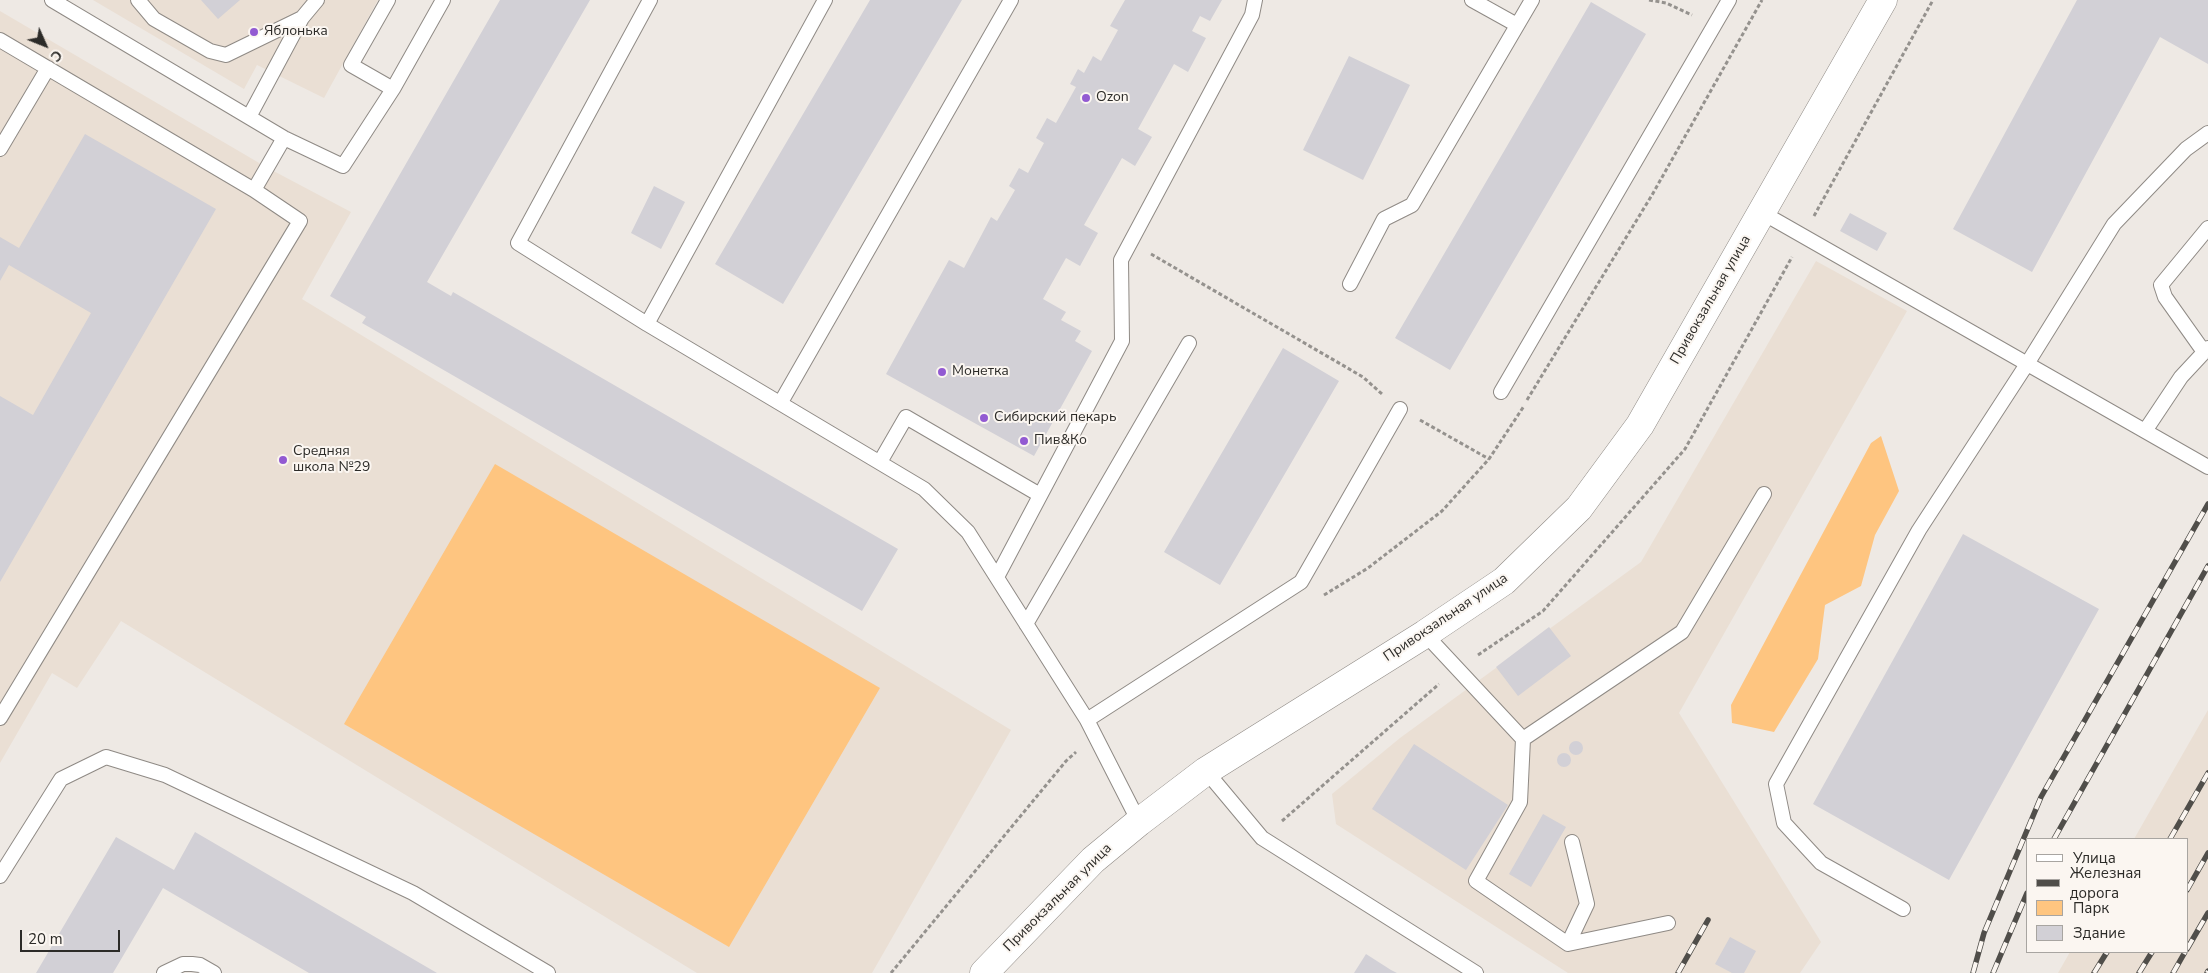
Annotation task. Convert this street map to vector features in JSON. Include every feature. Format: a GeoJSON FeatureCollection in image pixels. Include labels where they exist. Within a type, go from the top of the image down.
{"type":"FeatureCollection","features":[{"type":"Feature","properties":{"kind":"street","name":"Привокзальная улица"},"geometry":{"type":"LineString","coordinates":[[984,973],[1093,860],[1139,822],[1206,771],[1425,634],[1504,581],[1579,508],[1640,425],[1883,0]]}},
{"type":"Feature","properties":{"kind":"lane"},"geometry":{"type":"LineString","coordinates":[[52,0],[284,138],[343,166],[392,89],[443,0]]}},
{"type":"Feature","properties":{"kind":"lane"},"geometry":{"type":"LineString","coordinates":[[138,0],[154,19],[210,51],[226,55],[302,18]]}},
{"type":"Feature","properties":{"kind":"lane"},"geometry":{"type":"LineString","coordinates":[[249,117],[302,18],[317,0]]}},
{"type":"Feature","properties":{"kind":"lane"},"geometry":{"type":"LineString","coordinates":[[388,0],[351,65],[392,89]]}},
{"type":"Feature","properties":{"kind":"lane"},"geometry":{"type":"LineString","coordinates":[[650,0],[518,243],[647,324],[781,402],[924,489],[968,532],[1087,720],[1139,822]]}},
{"type":"Feature","properties":{"kind":"lane"},"geometry":{"type":"LineString","coordinates":[[647,324],[825,0]]}},
{"type":"Feature","properties":{"kind":"lane"},"geometry":{"type":"LineString","coordinates":[[781,402],[1010,0]]}},
{"type":"Feature","properties":{"kind":"lane"},"geometry":{"type":"LineString","coordinates":[[997,577],[1122,341],[1121,260],[1252,15],[1255,0]]}},
{"type":"Feature","properties":{"kind":"lane"},"geometry":{"type":"LineString","coordinates":[[1472,0],[1517,25]]}},
{"type":"Feature","properties":{"kind":"lane"},"geometry":{"type":"LineString","coordinates":[[1350,284],[1384,219],[1412,205],[1532,0]]}},
{"type":"Feature","properties":{"kind":"lane"},"geometry":{"type":"LineString","coordinates":[[1500,392],[1729,0]]}},
{"type":"Feature","properties":{"kind":"lane"},"geometry":{"type":"LineString","coordinates":[[0,40],[254,190],[300,221],[0,718]]}},
{"type":"Feature","properties":{"kind":"lane"},"geometry":{"type":"LineString","coordinates":[[0,149],[48,68]]}},
{"type":"Feature","properties":{"kind":"lane"},"geometry":{"type":"LineString","coordinates":[[1904,909],[1821,863],[1784,823],[1776,784],[1919,530],[2027,364],[2114,224],[2186,149],[2208,133]]}},
{"type":"Feature","properties":{"kind":"lane"},"geometry":{"type":"LineString","coordinates":[[254,190],[284,138]]}},
{"type":"Feature","properties":{"kind":"lane"},"geometry":{"type":"LineString","coordinates":[[1761,212],[2208,467]]}},
{"type":"Feature","properties":{"kind":"lane"},"geometry":{"type":"LineString","coordinates":[[2145,431],[2180,377],[2206,350],[2165,297],[2161,285],[2208,228]]}},
{"type":"Feature","properties":{"kind":"lane"},"geometry":{"type":"LineString","coordinates":[[1026,624],[1189,343]]}},
{"type":"Feature","properties":{"kind":"lane"},"geometry":{"type":"LineString","coordinates":[[1087,720],[1301,582],[1400,409]]}},
{"type":"Feature","properties":{"kind":"lane"},"geometry":{"type":"LineString","coordinates":[[880,462],[906,417],[1040,495]]}},
{"type":"Feature","properties":{"kind":"lane"},"geometry":{"type":"LineString","coordinates":[[1523,739],[1682,632],[1764,494]]}},
{"type":"Feature","properties":{"kind":"lane"},"geometry":{"type":"LineString","coordinates":[[1425,634],[1523,739],[1520,802],[1476,881],[1568,944],[1668,923]]}},
{"type":"Feature","properties":{"kind":"lane"},"geometry":{"type":"LineString","coordinates":[[0,876],[61,779],[106,757],[165,775],[412,893],[548,973]]}},
{"type":"Feature","properties":{"kind":"lane"},"geometry":{"type":"LineString","coordinates":[[1206,771],[1262,838],[1476,973]]}},
{"type":"Feature","properties":{"kind":"lane"},"geometry":{"type":"LineString","coordinates":[[1568,944],[1587,904],[1572,842]]}},
{"type":"Feature","properties":{"kind":"lane"},"geometry":{"type":"LineString","coordinates":[[164,973],[183,964],[192,964],[200,965],[214,973]]}},
{"type":"Feature","properties":{"kind":"path"},"geometry":{"type":"LineString","coordinates":[[1649,0],[1666,3],[1715,25]]}},
{"type":"Feature","properties":{"kind":"path"},"geometry":{"type":"LineString","coordinates":[[1131,242],[1363,377],[1400,409],[1489,460]]}},
{"type":"Feature","properties":{"kind":"shaded area","name":"Яблонька"},"geometry":{"type":"Polygon","coordinates":[[[93,0],[378,0],[324,98],[257,65],[244,89],[93,0]]]}},
{"type":"Feature","properties":{"kind":"shaded area","name":"Средняя школа №29"},"geometry":{"type":"Polygon","coordinates":[[[0,11],[266,167],[351,212],[302,299],[1011,730],[872,973],[697,973],[121,621],[77,688],[52,673],[0,763],[0,11]]]}},
{"type":"Feature","properties":{"kind":"shaded area"},"geometry":{"type":"Polygon","coordinates":[[[1816,261],[1907,311],[1679,713],[1821,942],[1800,973],[1568,973],[1336,824],[1332,794],[1400,738],[1641,562],[1816,261]]]}},
{"type":"Feature","properties":{"kind":"shaded area"},"geometry":{"type":"Polygon","coordinates":[[[2208,710],[2208,973],[2058,973],[2069,953],[2188,953],[2188,838],[2135,838],[2208,710]]]}},
{"type":"Feature","properties":{"kind":"green space"},"geometry":{"type":"Polygon","coordinates":[[[1881,436],[1899,491],[1875,535],[1861,586],[1825,605],[1818,659],[1774,732],[1732,723],[1731,705],[1871,443],[1881,436]]]}},
{"type":"Feature","properties":{"kind":"green space"},"geometry":{"type":"Polygon","coordinates":[[[495,464],[880,688],[729,947],[344,724],[495,464]]]}},
{"type":"Feature","properties":{"kind":"building"},"geometry":{"type":"Polygon","coordinates":[[[201,0],[240,0],[218,19],[201,0]]]}},
{"type":"Feature","properties":{"kind":"building"},"geometry":{"type":"Polygon","coordinates":[[[500,0],[590,0],[427,282],[451,296],[453,292],[898,549],[862,611],[362,323],[366,317],[330,296],[500,0]]]}},
{"type":"Feature","properties":{"kind":"building"},"geometry":{"type":"Polygon","coordinates":[[[870,0],[962,0],[783,304],[715,264],[870,0]]]}},
{"type":"Feature","properties":{"kind":"building"},"geometry":{"type":"Polygon","coordinates":[[[1125,0],[1222,0],[1210,21],[1200,16],[1192,31],[1206,38],[1188,72],[1174,64],[1138,129],[1152,137],[1135,166],[1122,158],[1084,225],[1098,233],[1080,266],[1066,258],[1043,299],[1066,312],[1061,320],[1081,331],[1075,341],[1092,351],[1034,456],[886,374],[949,260],[964,268],[991,217],[997,221],[1015,190],[1009,186],[1019,168],[1028,173],[1044,143],[1036,138],[1047,118],[1056,123],[1076,87],[1070,84],[1078,69],[1084,73],[1093,56],[1101,61],[1118,30],[1110,26],[1125,0]]]}},
{"type":"Feature","properties":{"kind":"building"},"geometry":{"type":"Polygon","coordinates":[[[2077,0],[2208,0],[2208,64],[2160,37],[2032,272],[1953,229],[2077,0]]]}},
{"type":"Feature","properties":{"kind":"building"},"geometry":{"type":"Polygon","coordinates":[[[1591,2],[1646,34],[1450,370],[1395,338],[1591,2]]]}},
{"type":"Feature","properties":{"kind":"building"},"geometry":{"type":"Polygon","coordinates":[[[1349,56],[1410,85],[1363,180],[1303,150],[1349,56]]]}},
{"type":"Feature","properties":{"kind":"building"},"geometry":{"type":"Polygon","coordinates":[[[85,134],[216,209],[0,582],[0,396],[33,415],[91,313],[9,265],[0,281],[0,237],[19,248],[85,134]]]}},
{"type":"Feature","properties":{"kind":"building"},"geometry":{"type":"Polygon","coordinates":[[[654,186],[685,202],[661,249],[631,233],[654,186]]]}},
{"type":"Feature","properties":{"kind":"building"},"geometry":{"type":"Polygon","coordinates":[[[1850,213],[1887,233],[1877,251],[1840,231],[1850,213]]]}},
{"type":"Feature","properties":{"kind":"building"},"geometry":{"type":"Polygon","coordinates":[[[1283,348],[1339,381],[1220,585],[1164,552],[1283,348]]]}},
{"type":"Feature","properties":{"kind":"building"},"geometry":{"type":"Polygon","coordinates":[[[1963,534],[2099,609],[1949,880],[1813,804],[1963,534]]]}},
{"type":"Feature","properties":{"kind":"building"},"geometry":{"type":"Polygon","coordinates":[[[1549,627],[1571,656],[1518,696],[1496,667],[1549,627]]]}},
{"type":"Feature","properties":{"kind":"building"},"geometry":{"type":"Polygon","coordinates":[[[1573,741],[1579,741],[1583,748],[1579,755],[1573,755],[1569,751],[1569,745],[1573,741]]]}},
{"type":"Feature","properties":{"kind":"building"},"geometry":{"type":"Polygon","coordinates":[[[1414,744],[1508,805],[1466,870],[1372,809],[1414,744]]]}},
{"type":"Feature","properties":{"kind":"building"},"geometry":{"type":"Polygon","coordinates":[[[1561,753],[1567,753],[1571,760],[1567,767],[1561,767],[1557,763],[1557,757],[1561,753]]]}},
{"type":"Feature","properties":{"kind":"building"},"geometry":{"type":"Polygon","coordinates":[[[1543,814],[1566,827],[1531,887],[1509,874],[1543,814]]]}},
{"type":"Feature","properties":{"kind":"building"},"geometry":{"type":"Polygon","coordinates":[[[195,832],[437,973],[309,973],[163,888],[113,973],[36,973],[116,837],[174,870],[195,832]]]}},
{"type":"Feature","properties":{"kind":"building"},"geometry":{"type":"Polygon","coordinates":[[[1730,937],[1756,951],[1744,973],[1732,973],[1715,964],[1730,937]]]}},
{"type":"Feature","properties":{"kind":"building"},"geometry":{"type":"Polygon","coordinates":[[[1366,954],[1391,970],[1397,973],[1354,973],[1366,954]]]}},
{"type":"Feature","properties":{"kind":"railway"},"geometry":{"type":"LineString","coordinates":[[1973,973],[1984,933],[2041,797],[2208,504]]}},
{"type":"Feature","properties":{"kind":"railway"},"geometry":{"type":"LineString","coordinates":[[2055,838],[2208,566]]}},
{"type":"Feature","properties":{"kind":"railway"},"geometry":{"type":"LineString","coordinates":[[2171,838],[2208,773]]}},
{"type":"Feature","properties":{"kind":"railway"},"geometry":{"type":"LineString","coordinates":[[2188,888],[2208,853]]}},
{"type":"Feature","properties":{"kind":"railway"},"geometry":{"type":"LineString","coordinates":[[1993,973],[2026,895]]}},
{"type":"Feature","properties":{"kind":"railway"},"geometry":{"type":"LineString","coordinates":[[2188,947],[2208,913]]}},
{"type":"Feature","properties":{"kind":"railway"},"geometry":{"type":"LineString","coordinates":[[1678,973],[1708,920]]}},
{"type":"Feature","properties":{"kind":"railway"},"geometry":{"type":"LineString","coordinates":[[2094,973],[2106,953]]}},
{"type":"Feature","properties":{"kind":"railway"},"geometry":{"type":"LineString","coordinates":[[2139,973],[2151,953]]}},
{"type":"Feature","properties":{"kind":"railway"},"geometry":{"type":"LineString","coordinates":[[2173,973],[2184,953]]}},
{"type":"Feature","properties":{"kind":"place","name":"Яблонька"},"geometry":{"type":"Point","coordinates":[254,32]}},
{"type":"Feature","properties":{"kind":"place","name":"Ozon"},"geometry":{"type":"Point","coordinates":[1086,98]}},
{"type":"Feature","properties":{"kind":"place","name":"Монетка"},"geometry":{"type":"Point","coordinates":[942,372]}},
{"type":"Feature","properties":{"kind":"place","name":"Сибирский пекарь"},"geometry":{"type":"Point","coordinates":[984,418]}},
{"type":"Feature","properties":{"kind":"place","name":"Пив&Ко"},"geometry":{"type":"Point","coordinates":[1024,441]}},
{"type":"Feature","properties":{"kind":"place","name":"Средняя школа №29"},"geometry":{"type":"Point","coordinates":[283,460]}}]}
